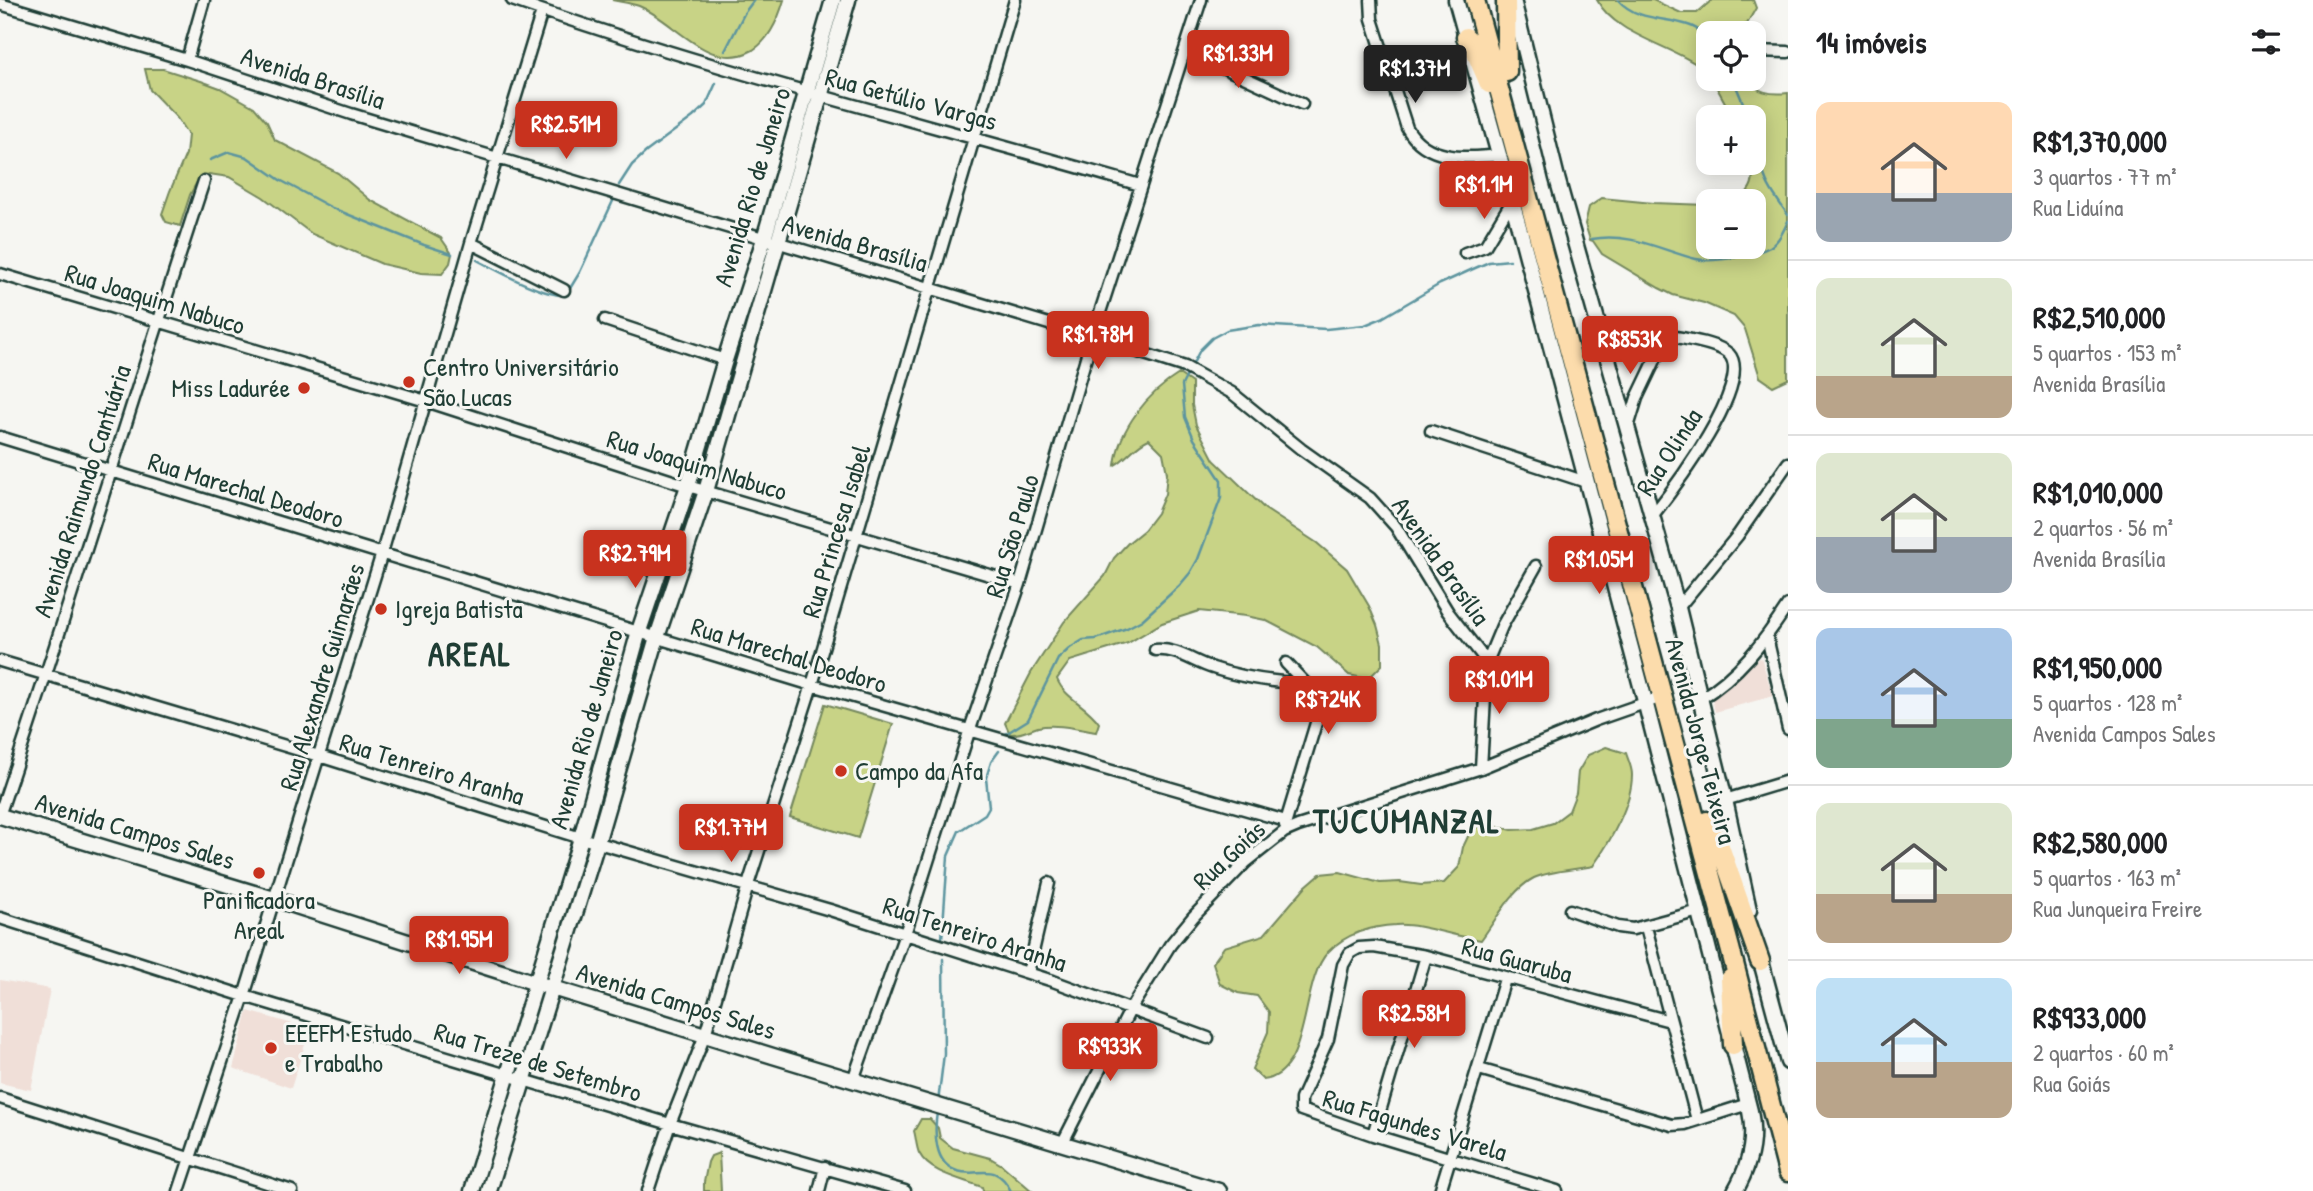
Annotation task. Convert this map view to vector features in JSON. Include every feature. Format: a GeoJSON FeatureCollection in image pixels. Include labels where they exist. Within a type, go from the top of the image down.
{"type":"FeatureCollection","features":[{"type":"Feature","properties":{"kind":"highway","name":"Avenida Jorge Teixeira"},"geometry":{"type":"LineString","coordinates":[[1475,0],[1518,158],[1654,699],[1730,948],[1788,1172]]}},
{"type":"Feature","properties":{"kind":"highway","name":"Avenida Jorge Teixeira"},"geometry":{"type":"LineString","coordinates":[[1488,0],[1788,1127]]}},
{"type":"Feature","properties":{"kind":"highway"},"geometry":{"type":"LineString","coordinates":[[1506,0],[1507,72]]}},
{"type":"Feature","properties":{"kind":"highway"},"geometry":{"type":"LineString","coordinates":[[1466,37],[1476,53],[1518,158]]}},
{"type":"Feature","properties":{"kind":"highway"},"geometry":{"type":"LineString","coordinates":[[1707,821],[1717,838],[1760,961]]}},
{"type":"Feature","properties":{"kind":"highway"},"geometry":{"type":"LineString","coordinates":[[1730,948],[1733,1045]]}},
{"type":"Feature","properties":{"kind":"main road","name":"Avenida Rio de Janeiro"},"geometry":{"type":"LineString","coordinates":[[489,1191],[597,843],[657,637],[705,491],[771,241],[806,93],[833,0]]}},
{"type":"Feature","properties":{"kind":"main road","name":"Avenida Rio de Janeiro"},"geometry":{"type":"LineString","coordinates":[[472,1191],[581,838],[639,631],[688,486],[725,360],[771,241],[821,97],[848,0]]}},
{"type":"Feature","properties":{"kind":"main road"},"geometry":{"type":"LineString","coordinates":[[1456,0],[1586,482],[1654,699],[1699,911],[1752,1120],[1746,1169],[1735,1191]]}},
{"type":"Feature","properties":{"kind":"main road"},"geometry":{"type":"LineString","coordinates":[[1513,0],[1558,178],[1678,608],[1725,800],[1760,961],[1788,1062]]}},
{"type":"Feature","properties":{"kind":"main road","name":"Avenida Campos Sales"},"geometry":{"type":"LineString","coordinates":[[0,814],[275,898],[551,988],[1219,1191]]}},
{"type":"Feature","properties":{"kind":"street"},"geometry":{"type":"LineString","coordinates":[[187,60],[204,0]]}},
{"type":"Feature","properties":{"kind":"street","name":"Rua Getúlio Vargas"},"geometry":{"type":"LineString","coordinates":[[512,0],[806,93],[974,137],[1140,185]]}},
{"type":"Feature","properties":{"kind":"street","name":"Rua Princesa Isabel"},"geometry":{"type":"LineString","coordinates":[[648,1191],[670,1124],[705,1035],[748,885],[857,536],[1015,0]]}},
{"type":"Feature","properties":{"kind":"street","name":"Rua São Paulo"},"geometry":{"type":"LineString","coordinates":[[853,1080],[905,934],[969,732],[1020,584],[1092,337],[1185,50],[1197,1]]}},
{"type":"Feature","properties":{"kind":"street","name":"Avenida Brasília"},"geometry":{"type":"LineString","coordinates":[[0,4],[187,60],[351,114],[930,287],[1190,370],[1232,393],[1254,409],[1301,449],[1370,498],[1387,515],[1448,612],[1487,662],[1481,768]]}},
{"type":"Feature","properties":{"kind":"street"},"geometry":{"type":"LineString","coordinates":[[1371,6],[1407,128],[1418,145],[1461,158],[1499,155]]}},
{"type":"Feature","properties":{"kind":"street","name":"Rua Alexandre Guimarães"},"geometry":{"type":"LineString","coordinates":[[179,1191],[244,996],[382,552],[471,243],[542,11]]}},
{"type":"Feature","properties":{"kind":"street"},"geometry":{"type":"LineString","coordinates":[[1185,50],[1303,104]]}},
{"type":"Feature","properties":{"kind":"street"},"geometry":{"type":"LineString","coordinates":[[1766,51],[1788,52]]}},
{"type":"Feature","properties":{"kind":"street","name":"Avenida Raimundo Cantuária"},"geometry":{"type":"LineString","coordinates":[[0,814],[204,181]]}},
{"type":"Feature","properties":{"kind":"street"},"geometry":{"type":"LineString","coordinates":[[1465,253],[1485,246],[1512,201]]}},
{"type":"Feature","properties":{"kind":"street"},"geometry":{"type":"LineString","coordinates":[[471,243],[564,290]]}},
{"type":"Feature","properties":{"kind":"street","name":"Rua Joaquim Nabuco"},"geometry":{"type":"LineString","coordinates":[[0,274],[426,401],[688,486],[1020,584]]}},
{"type":"Feature","properties":{"kind":"street"},"geometry":{"type":"LineString","coordinates":[[605,320],[725,360]]}},
{"type":"Feature","properties":{"kind":"street","name":"Rua Olinda"},"geometry":{"type":"LineString","coordinates":[[1628,428],[1636,398],[1667,335],[1716,347],[1726,352],[1733,361],[1734,375],[1716,421],[1688,470],[1653,515]]}},
{"type":"Feature","properties":{"kind":"street"},"geometry":{"type":"LineString","coordinates":[[1431,431],[1586,482]]}},
{"type":"Feature","properties":{"kind":"street","name":"Rua Marechal Deodoro"},"geometry":{"type":"LineString","coordinates":[[0,437],[1285,827]]}},
{"type":"Feature","properties":{"kind":"street"},"geometry":{"type":"LineString","coordinates":[[1678,608],[1738,535],[1788,463]]}},
{"type":"Feature","properties":{"kind":"street"},"geometry":{"type":"LineString","coordinates":[[1487,662],[1502,626],[1536,566]]}},
{"type":"Feature","properties":{"kind":"street"},"geometry":{"type":"LineString","coordinates":[[1700,699],[1736,671],[1767,637],[1788,605]]}},
{"type":"Feature","properties":{"kind":"street"},"geometry":{"type":"LineString","coordinates":[[1767,637],[1788,729]]}},
{"type":"Feature","properties":{"kind":"street"},"geometry":{"type":"LineString","coordinates":[[1155,650],[1171,650],[1211,668],[1232,673],[1306,684]]}},
{"type":"Feature","properties":{"kind":"street","name":"Rua Tenreiro Aranha"},"geometry":{"type":"LineString","coordinates":[[0,662],[319,756],[597,843],[748,885],[1028,973],[1132,1008],[1208,1038]]}},
{"type":"Feature","properties":{"kind":"street"},"geometry":{"type":"LineString","coordinates":[[1285,827],[1323,700],[1319,691],[1306,684],[1286,663]]}},
{"type":"Feature","properties":{"kind":"street","name":"Rua Goiás"},"geometry":{"type":"LineString","coordinates":[[1062,1144],[1132,1008],[1170,945],[1246,862],[1285,827],[1481,768],[1654,699]]}},
{"type":"Feature","properties":{"kind":"street"},"geometry":{"type":"LineString","coordinates":[[1725,800],[1788,781]]}},
{"type":"Feature","properties":{"kind":"street"},"geometry":{"type":"LineString","coordinates":[[1028,973],[1049,883]]}},
{"type":"Feature","properties":{"kind":"street"},"geometry":{"type":"LineString","coordinates":[[1570,910],[1618,927],[1639,929],[1699,911]]}},
{"type":"Feature","properties":{"kind":"street","name":"Rua Treze de Setembro"},"geometry":{"type":"LineString","coordinates":[[0,918],[244,996],[670,1124],[905,1191]]}},
{"type":"Feature","properties":{"kind":"street"},"geometry":{"type":"LineString","coordinates":[[1646,927],[1697,1120]]}},
{"type":"Feature","properties":{"kind":"street","name":"Rua Guaruba"},"geometry":{"type":"LineString","coordinates":[[1301,1110],[1301,1099],[1328,1039],[1343,965],[1352,951],[1363,947],[1426,956],[1670,1021]]}},
{"type":"Feature","properties":{"kind":"street"},"geometry":{"type":"LineString","coordinates":[[1373,1135],[1426,956]]}},
{"type":"Feature","properties":{"kind":"street"},"geometry":{"type":"LineString","coordinates":[[1440,1191],[1505,979]]}},
{"type":"Feature","properties":{"kind":"street"},"geometry":{"type":"LineString","coordinates":[[1479,1069],[1672,1125],[1748,1104]]}},
{"type":"Feature","properties":{"kind":"street"},"geometry":{"type":"LineString","coordinates":[[0,1098],[292,1191]]}},
{"type":"Feature","properties":{"kind":"street","name":"Rua Fagundes Varela"},"geometry":{"type":"LineString","coordinates":[[1301,1110],[1373,1135],[1557,1191]]}},
{"type":"Feature","properties":{"kind":"street"},"geometry":{"type":"LineString","coordinates":[[819,1191],[825,1167]]}},
{"type":"Feature","properties":{"kind":"shaded area"},"geometry":{"type":"Polygon","coordinates":[[[1761,657],[1773,696],[1715,712],[1712,699],[1761,657]]]}},
{"type":"Feature","properties":{"kind":"shaded area"},"geometry":{"type":"Polygon","coordinates":[[[0,980],[50,989],[31,1090],[0,1083],[0,980]]]}},
{"type":"Feature","properties":{"kind":"shaded area","name":"EEEFM Estudo e Trabalho"},"geometry":{"type":"Polygon","coordinates":[[[248,1011],[310,1029],[291,1088],[233,1068],[248,1011]]]}},
{"type":"Feature","properties":{"kind":"green space"},"geometry":{"type":"Polygon","coordinates":[[[612,0],[784,0],[769,34],[759,46],[737,56],[707,51],[653,13],[639,6],[612,0]]]}},
{"type":"Feature","properties":{"kind":"green space"},"geometry":{"type":"Polygon","coordinates":[[[1597,0],[1653,0],[1681,13],[1697,13],[1712,0],[1753,0],[1756,8],[1749,21],[1696,21],[1696,65],[1633,32],[1606,13],[1597,0]]]}},
{"type":"Feature","properties":{"kind":"green space"},"geometry":{"type":"Polygon","coordinates":[[[145,69],[163,69],[201,81],[254,107],[267,122],[275,140],[338,173],[370,200],[441,238],[452,254],[450,263],[442,274],[421,273],[382,264],[312,234],[263,197],[229,177],[209,174],[198,180],[180,226],[166,222],[162,214],[186,154],[188,135],[177,118],[150,90],[145,69]]]}},
{"type":"Feature","properties":{"kind":"green space"},"geometry":{"type":"Polygon","coordinates":[[[1719,91],[1788,93],[1788,379],[1773,386],[1760,377],[1745,329],[1734,316],[1704,303],[1673,295],[1602,254],[1590,240],[1585,224],[1589,207],[1602,198],[1696,205],[1696,259],[1766,259],[1766,189],[1749,189],[1753,175],[1766,175],[1766,105],[1726,105],[1719,91]]]}},
{"type":"Feature","properties":{"kind":"green space"},"geometry":{"type":"Polygon","coordinates":[[[1179,374],[1192,383],[1196,425],[1214,460],[1265,509],[1317,543],[1347,569],[1377,625],[1382,644],[1382,665],[1368,679],[1349,675],[1317,647],[1265,620],[1199,611],[1162,623],[1128,643],[1070,661],[1057,679],[1065,692],[1099,723],[1096,732],[1052,726],[1010,734],[1005,723],[1031,673],[1064,622],[1105,576],[1114,558],[1144,530],[1157,513],[1165,494],[1167,473],[1163,453],[1149,439],[1115,465],[1122,438],[1137,413],[1156,391],[1179,374]]]}},
{"type":"Feature","properties":{"kind":"green space","name":"Campo da Afa"},"geometry":{"type":"Polygon","coordinates":[[[825,704],[893,724],[858,838],[790,817],[825,704]]]}},
{"type":"Feature","properties":{"kind":"green space"},"geometry":{"type":"Polygon","coordinates":[[[1606,747],[1626,753],[1632,772],[1631,786],[1619,822],[1593,866],[1548,873],[1526,883],[1511,898],[1481,940],[1405,925],[1368,929],[1342,940],[1328,952],[1319,966],[1290,1062],[1279,1074],[1263,1080],[1252,1069],[1268,1032],[1269,1012],[1257,996],[1238,993],[1220,984],[1213,963],[1224,947],[1264,935],[1305,887],[1320,874],[1340,872],[1380,883],[1444,883],[1459,867],[1463,847],[1472,828],[1492,825],[1512,830],[1533,829],[1553,823],[1569,811],[1576,793],[1578,772],[1588,755],[1606,747]]]}},
{"type":"Feature","properties":{"kind":"green space"},"geometry":{"type":"Polygon","coordinates":[[[921,1119],[930,1119],[938,1128],[940,1138],[953,1148],[990,1158],[1032,1191],[983,1191],[982,1187],[938,1171],[919,1153],[914,1131],[921,1119]]]}},
{"type":"Feature","properties":{"kind":"green space"},"geometry":{"type":"Polygon","coordinates":[[[719,1153],[721,1191],[704,1191],[708,1162],[711,1156],[719,1153]]]}},
{"type":"Feature","properties":{"kind":"waterway"},"geometry":{"type":"LineString","coordinates":[[725,51],[754,0]]}},
{"type":"Feature","properties":{"kind":"waterway"},"geometry":{"type":"LineString","coordinates":[[1618,0],[1625,7],[1642,15],[1696,28]]}},
{"type":"Feature","properties":{"kind":"waterway"},"geometry":{"type":"LineString","coordinates":[[619,185],[632,165],[646,152],[706,105],[716,83]]}},
{"type":"Feature","properties":{"kind":"waterway"},"geometry":{"type":"LineString","coordinates":[[1738,91],[1744,105]]}},
{"type":"Feature","properties":{"kind":"waterway"},"geometry":{"type":"LineString","coordinates":[[210,160],[229,152],[247,157],[280,180],[332,208],[452,254]]}},
{"type":"Feature","properties":{"kind":"waterway"},"geometry":{"type":"LineString","coordinates":[[1765,175],[1788,215]]}},
{"type":"Feature","properties":{"kind":"waterway"},"geometry":{"type":"LineString","coordinates":[[477,260],[534,288],[566,295],[580,272],[613,201]]}},
{"type":"Feature","properties":{"kind":"waterway"},"geometry":{"type":"LineString","coordinates":[[1592,239],[1606,237],[1632,240],[1703,260],[1734,258],[1770,247],[1779,239],[1788,221]]}},
{"type":"Feature","properties":{"kind":"waterway"},"geometry":{"type":"LineString","coordinates":[[1004,735],[1028,720],[1058,659],[1070,648],[1083,640],[1096,639],[1142,620],[1179,586],[1198,559],[1221,498],[1221,480],[1194,439],[1185,417],[1182,385],[1200,350],[1212,338],[1227,330],[1259,325],[1326,329],[1365,325],[1473,269],[1489,262],[1510,260]]}},
{"type":"Feature","properties":{"kind":"waterway"},"geometry":{"type":"LineString","coordinates":[[942,939],[948,856],[959,831],[985,814],[989,807],[986,778],[991,762],[999,751]]}},
{"type":"Feature","properties":{"kind":"waterway"},"geometry":{"type":"LineString","coordinates":[[938,1102],[944,1054],[943,959]]}},
{"type":"Feature","properties":{"kind":"waterway"},"geometry":{"type":"LineString","coordinates":[[937,1112],[937,1146],[944,1162],[949,1167],[965,1173],[993,1173],[999,1176],[1011,1191]]}},
{"type":"Feature","properties":{"kind":"place","name":"Centro Universitário São Lucas"},"geometry":{"type":"Point","coordinates":[409,382]}},
{"type":"Feature","properties":{"kind":"place","name":"Miss Ladurée"},"geometry":{"type":"Point","coordinates":[304,388]}},
{"type":"Feature","properties":{"kind":"place","name":"Igreja Batista"},"geometry":{"type":"Point","coordinates":[381,609]}},
{"type":"Feature","properties":{"kind":"place","name":"Campo da Afa"},"geometry":{"type":"Point","coordinates":[841,771]}},
{"type":"Feature","properties":{"kind":"place","name":"Panificadora Areal"},"geometry":{"type":"Point","coordinates":[259,873]}},
{"type":"Feature","properties":{"kind":"place","name":"EEEFM Estudo e Trabalho"},"geometry":{"type":"Point","coordinates":[271,1048]}},
{"type":"Feature","properties":{"kind":"district","name":"AREAL"},"geometry":{"type":"Point","coordinates":[470,654]}},
{"type":"Feature","properties":{"kind":"district","name":"TUCUMANZAL"},"geometry":{"type":"Point","coordinates":[1407,821]}}]}
